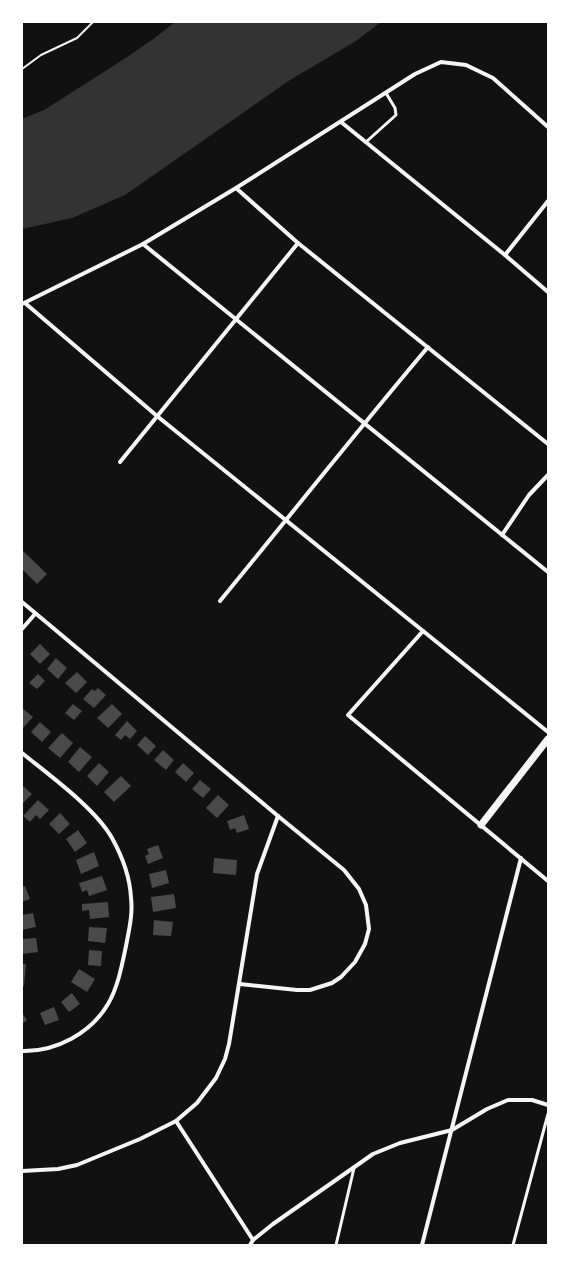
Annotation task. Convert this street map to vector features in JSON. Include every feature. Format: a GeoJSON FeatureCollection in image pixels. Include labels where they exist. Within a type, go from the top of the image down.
{"type":"FeatureCollection","features":[{"type":"Feature","properties":{"kind":"street"},"geometry":{"type":"LineString","coordinates":[[548,128],[493,78],[466,65],[441,62],[415,74],[236,188],[143,244],[24,304],[157,416],[548,732]]}},
{"type":"Feature","properties":{"kind":"street"},"geometry":{"type":"LineString","coordinates":[[341,122],[505,255],[548,292]]}},
{"type":"Feature","properties":{"kind":"street"},"geometry":{"type":"LineString","coordinates":[[236,188],[298,243],[548,444]]}},
{"type":"Feature","properties":{"kind":"street"},"geometry":{"type":"LineString","coordinates":[[505,255],[548,201]]}},
{"type":"Feature","properties":{"kind":"street"},"geometry":{"type":"LineString","coordinates":[[120,462],[298,243]]}},
{"type":"Feature","properties":{"kind":"street"},"geometry":{"type":"LineString","coordinates":[[143,244],[548,572]]}},
{"type":"Feature","properties":{"kind":"street"},"geometry":{"type":"LineString","coordinates":[[220,601],[364,423],[428,347]]}},
{"type":"Feature","properties":{"kind":"street"},"geometry":{"type":"LineString","coordinates":[[502,535],[529,495],[548,475]]}},
{"type":"Feature","properties":{"kind":"street"},"geometry":{"type":"LineString","coordinates":[[22,602],[344,870],[359,888],[366,905],[369,921],[367,936],[355,962],[348,971],[332,983],[310,990],[240,984]]}},
{"type":"Feature","properties":{"kind":"street"},"geometry":{"type":"LineString","coordinates":[[22,629],[35,614]]}},
{"type":"Feature","properties":{"kind":"street"},"geometry":{"type":"LineString","coordinates":[[423,631],[348,715],[548,881]]}},
{"type":"Feature","properties":{"kind":"street"},"geometry":{"type":"LineString","coordinates":[[480,825],[548,740]]}},
{"type":"Feature","properties":{"kind":"street"},"geometry":{"type":"LineString","coordinates":[[22,753],[90,810],[108,831],[125,868],[132,909],[117,984],[103,1012],[81,1032],[59,1045],[34,1051],[22,1051]]}},
{"type":"Feature","properties":{"kind":"street"},"geometry":{"type":"LineString","coordinates":[[22,1171],[58,1169],[77,1165],[140,1139],[176,1121],[197,1103],[216,1078],[225,1059],[229,1044],[258,874],[278,816]]}},
{"type":"Feature","properties":{"kind":"street"},"geometry":{"type":"LineString","coordinates":[[422,1245],[521,858]]}},
{"type":"Feature","properties":{"kind":"street"},"geometry":{"type":"LineString","coordinates":[[250,1245],[253,1240],[273,1224],[373,1154],[400,1143],[452,1130],[487,1109],[508,1100],[532,1100],[548,1105]]}},
{"type":"Feature","properties":{"kind":"street"},"geometry":{"type":"LineString","coordinates":[[176,1121],[253,1240]]}},
{"type":"Feature","properties":{"kind":"lane"},"geometry":{"type":"LineString","coordinates":[[366,142],[396,115],[395,108],[386,93]]}},
{"type":"Feature","properties":{"kind":"lane"},"geometry":{"type":"LineString","coordinates":[[513,1245],[548,1114]]}},
{"type":"Feature","properties":{"kind":"lane"},"geometry":{"type":"LineString","coordinates":[[336,1245],[354,1168]]}},
{"type":"Feature","properties":{"kind":"path"},"geometry":{"type":"LineString","coordinates":[[22,68],[41,55],[77,38],[93,22]]}},
{"type":"Feature","properties":{"kind":"shaded area"},"geometry":{"type":"Polygon","coordinates":[[[175,22],[381,22],[356,41],[290,80],[125,195],[72,218],[22,229],[22,119],[44,110],[118,63],[175,22]]]}},
{"type":"Feature","properties":{"kind":"building"},"geometry":{"type":"Polygon","coordinates":[[[23,551],[47,574],[37,584],[22,569],[23,551]]]}},
{"type":"Feature","properties":{"kind":"building"},"geometry":{"type":"Polygon","coordinates":[[[40,644],[50,654],[40,664],[30,654],[40,644]]]}},
{"type":"Feature","properties":{"kind":"building"},"geometry":{"type":"Polygon","coordinates":[[[56,658],[67,668],[58,679],[47,669],[56,658]]]}},
{"type":"Feature","properties":{"kind":"building"},"geometry":{"type":"Polygon","coordinates":[[[77,672],[87,682],[76,693],[65,683],[77,672]]]}},
{"type":"Feature","properties":{"kind":"building"},"geometry":{"type":"Polygon","coordinates":[[[38,674],[45,681],[37,689],[29,683],[38,674]]]}},
{"type":"Feature","properties":{"kind":"building"},"geometry":{"type":"Polygon","coordinates":[[[98,688],[106,695],[94,708],[83,699],[92,689],[95,691],[98,688]]]}},
{"type":"Feature","properties":{"kind":"building"},"geometry":{"type":"Polygon","coordinates":[[[73,704],[82,711],[74,720],[65,713],[73,704]]]}},
{"type":"Feature","properties":{"kind":"building"},"geometry":{"type":"Polygon","coordinates":[[[112,704],[122,714],[108,728],[97,718],[112,704]]]}},
{"type":"Feature","properties":{"kind":"building"},"geometry":{"type":"Polygon","coordinates":[[[22,708],[33,717],[23,728],[22,727],[22,708]]]}},
{"type":"Feature","properties":{"kind":"building"},"geometry":{"type":"Polygon","coordinates":[[[127,721],[137,731],[130,739],[125,735],[121,740],[115,735],[127,721]]]}},
{"type":"Feature","properties":{"kind":"building"},"geometry":{"type":"Polygon","coordinates":[[[40,722],[51,732],[42,742],[31,732],[40,722]]]}},
{"type":"Feature","properties":{"kind":"building"},"geometry":{"type":"Polygon","coordinates":[[[62,733],[73,743],[60,758],[48,748],[62,733]]]}},
{"type":"Feature","properties":{"kind":"building"},"geometry":{"type":"Polygon","coordinates":[[[145,736],[156,746],[148,755],[137,745],[145,736]]]}},
{"type":"Feature","properties":{"kind":"building"},"geometry":{"type":"Polygon","coordinates":[[[80,747],[92,757],[79,772],[68,762],[80,747]]]}},
{"type":"Feature","properties":{"kind":"building"},"geometry":{"type":"Polygon","coordinates":[[[163,750],[174,760],[166,770],[154,760],[163,750]]]}},
{"type":"Feature","properties":{"kind":"building"},"geometry":{"type":"Polygon","coordinates":[[[99,763],[109,772],[97,786],[87,776],[99,763]]]}},
{"type":"Feature","properties":{"kind":"building"},"geometry":{"type":"Polygon","coordinates":[[[183,763],[194,773],[186,782],[175,772],[183,763]]]}},
{"type":"Feature","properties":{"kind":"building"},"geometry":{"type":"Polygon","coordinates":[[[121,776],[131,786],[114,802],[104,792],[121,776]]]}},
{"type":"Feature","properties":{"kind":"building"},"geometry":{"type":"Polygon","coordinates":[[[200,780],[211,789],[203,798],[192,789],[200,780]]]}},
{"type":"Feature","properties":{"kind":"building"},"geometry":{"type":"Polygon","coordinates":[[[22,785],[32,794],[22,804],[22,785]]]}},
{"type":"Feature","properties":{"kind":"building"},"geometry":{"type":"Polygon","coordinates":[[[218,795],[229,805],[217,818],[206,808],[218,795]]]}},
{"type":"Feature","properties":{"kind":"building"},"geometry":{"type":"Polygon","coordinates":[[[38,800],[49,810],[40,819],[36,815],[30,822],[23,816],[38,800]]]}},
{"type":"Feature","properties":{"kind":"building"},"geometry":{"type":"Polygon","coordinates":[[[60,813],[70,824],[59,834],[49,824],[60,813]]]}},
{"type":"Feature","properties":{"kind":"building"},"geometry":{"type":"Polygon","coordinates":[[[244,815],[249,829],[237,833],[235,828],[230,830],[227,821],[244,815]]]}},
{"type":"Feature","properties":{"kind":"building"},"geometry":{"type":"Polygon","coordinates":[[[78,830],[87,843],[75,852],[66,839],[78,830]]]}},
{"type":"Feature","properties":{"kind":"building"},"geometry":{"type":"Polygon","coordinates":[[[158,845],[163,858],[148,864],[145,856],[149,854],[147,849],[158,845]]]}},
{"type":"Feature","properties":{"kind":"building"},"geometry":{"type":"Polygon","coordinates":[[[94,852],[99,866],[81,874],[76,860],[94,852]]]}},
{"type":"Feature","properties":{"kind":"building"},"geometry":{"type":"Polygon","coordinates":[[[214,858],[237,860],[236,875],[213,873],[214,858]]]}},
{"type":"Feature","properties":{"kind":"building"},"geometry":{"type":"Polygon","coordinates":[[[166,870],[169,883],[152,888],[149,874],[166,870]]]}},
{"type":"Feature","properties":{"kind":"building"},"geometry":{"type":"Polygon","coordinates":[[[102,876],[107,890],[89,896],[87,890],[82,892],[79,883],[102,876]]]}},
{"type":"Feature","properties":{"kind":"building"},"geometry":{"type":"Polygon","coordinates":[[[25,886],[30,899],[22,902],[22,887],[25,886]]]}},
{"type":"Feature","properties":{"kind":"building"},"geometry":{"type":"Polygon","coordinates":[[[174,894],[176,908],[153,912],[151,897],[174,894]]]}},
{"type":"Feature","properties":{"kind":"building"},"geometry":{"type":"Polygon","coordinates":[[[108,902],[109,917],[90,919],[89,910],[82,911],[82,904],[108,902]]]}},
{"type":"Feature","properties":{"kind":"building"},"geometry":{"type":"Polygon","coordinates":[[[33,913],[36,927],[22,930],[22,915],[33,913]]]}},
{"type":"Feature","properties":{"kind":"building"},"geometry":{"type":"Polygon","coordinates":[[[154,920],[173,922],[171,936],[153,935],[154,920]]]}},
{"type":"Feature","properties":{"kind":"building"},"geometry":{"type":"Polygon","coordinates":[[[89,927],[107,928],[105,943],[88,941],[89,927]]]}},
{"type":"Feature","properties":{"kind":"building"},"geometry":{"type":"Polygon","coordinates":[[[36,938],[38,952],[22,954],[22,939],[36,938]]]}},
{"type":"Feature","properties":{"kind":"building"},"geometry":{"type":"Polygon","coordinates":[[[89,950],[102,951],[101,966],[88,965],[89,950]]]}},
{"type":"Feature","properties":{"kind":"building"},"geometry":{"type":"Polygon","coordinates":[[[22,964],[26,964],[24,986],[22,986],[22,964]]]}},
{"type":"Feature","properties":{"kind":"building"},"geometry":{"type":"Polygon","coordinates":[[[79,969],[95,979],[87,992],[71,982],[79,969]]]}},
{"type":"Feature","properties":{"kind":"building"},"geometry":{"type":"Polygon","coordinates":[[[72,993],[80,1004],[69,1012],[61,1002],[72,993]]]}},
{"type":"Feature","properties":{"kind":"building"},"geometry":{"type":"Polygon","coordinates":[[[54,1007],[59,1020],[45,1025],[40,1013],[54,1007]]]}},
{"type":"Feature","properties":{"kind":"building"},"geometry":{"type":"Polygon","coordinates":[[[22,1013],[27,1020],[22,1024],[22,1013]]]}}]}
